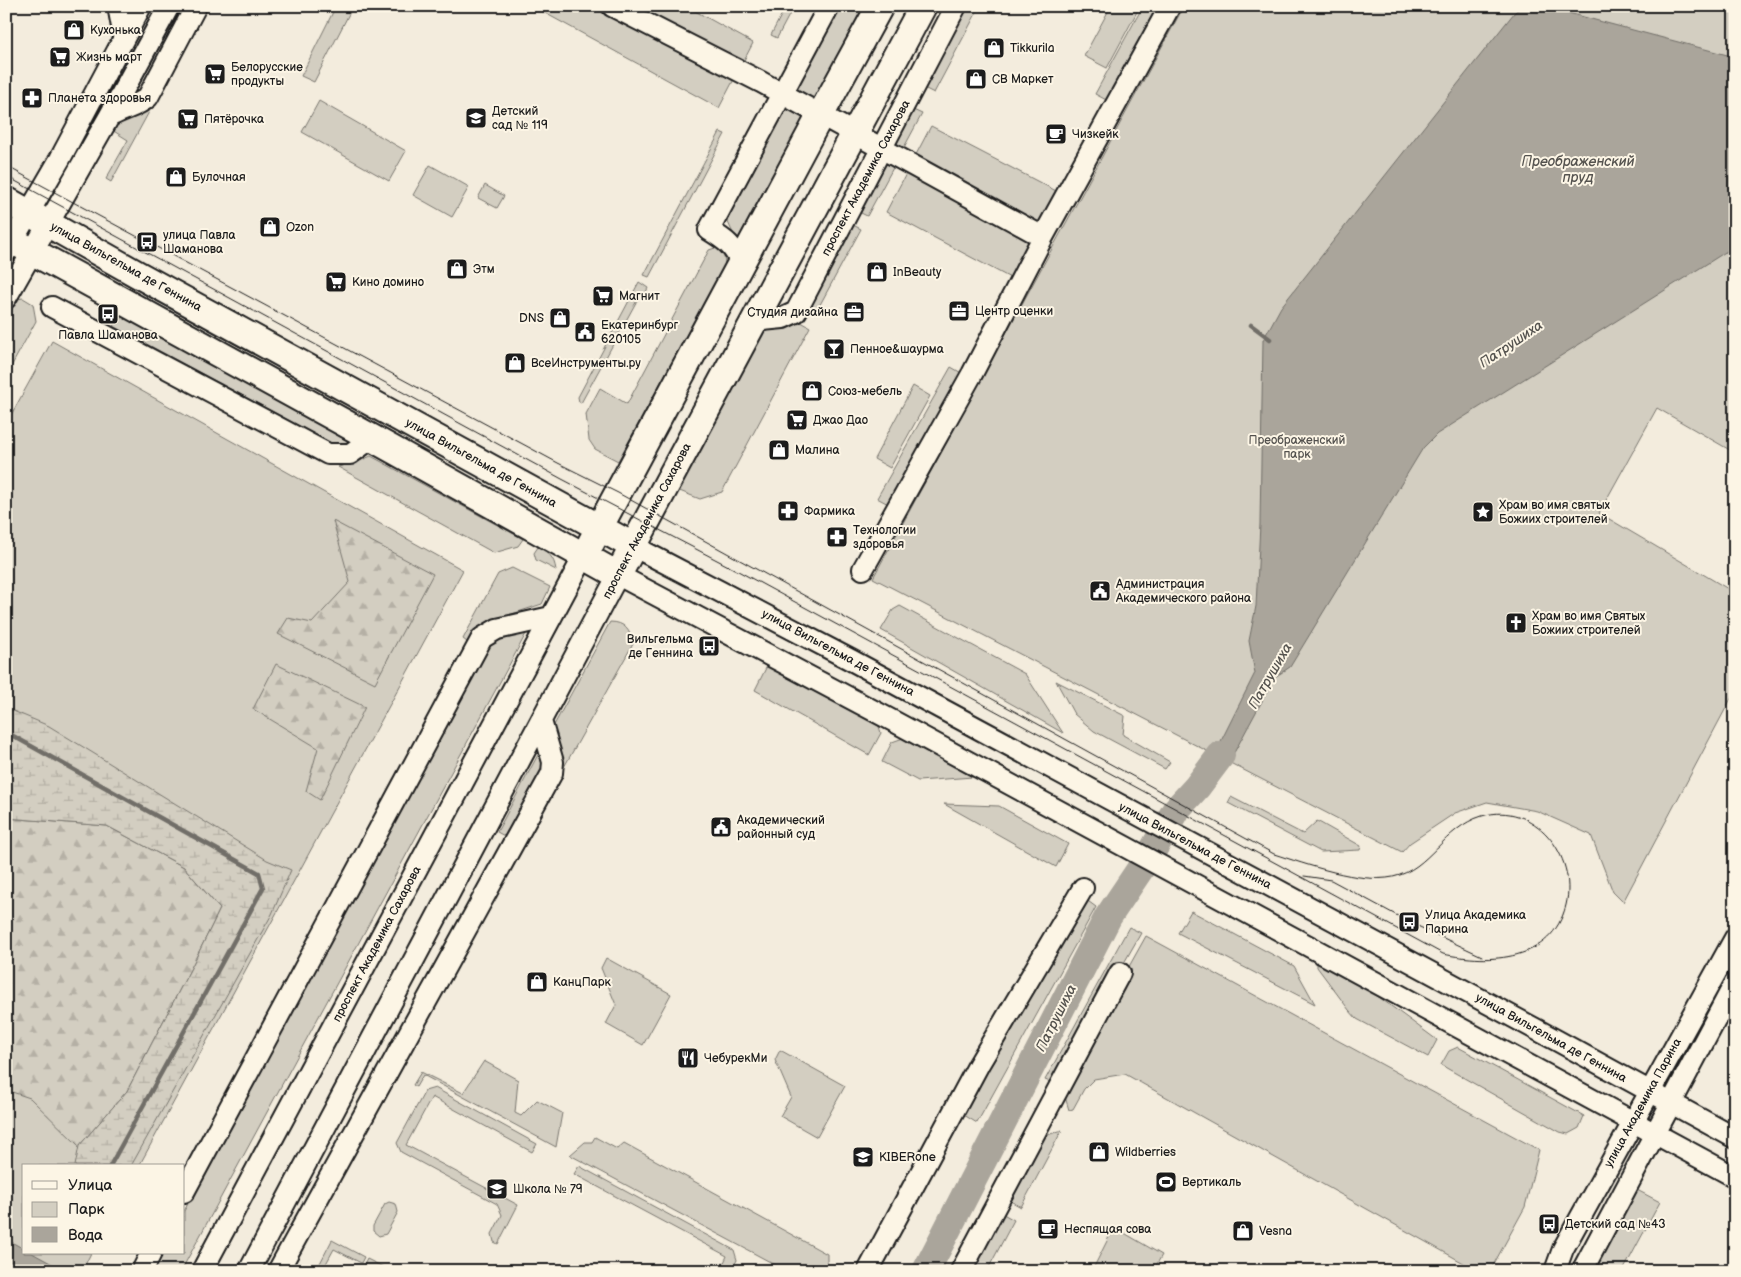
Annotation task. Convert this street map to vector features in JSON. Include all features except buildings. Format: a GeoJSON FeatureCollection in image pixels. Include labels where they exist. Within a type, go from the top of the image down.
{"type":"FeatureCollection","features":[{"type":"Feature","properties":{"kind":"main road","name":"проспект Академика Сахарова"},"geometry":{"type":"LineString","coordinates":[[584,556],[880,6]]}},
{"type":"Feature","properties":{"kind":"main road","name":"проспект Академика Сахарова"},"geometry":{"type":"LineString","coordinates":[[618,575],[923,6]]}},
{"type":"Feature","properties":{"kind":"main road","name":"улица Вильгельма де Геннина"},"geometry":{"type":"LineString","coordinates":[[6,200],[137,274],[634,546]]}},
{"type":"Feature","properties":{"kind":"main road"},"geometry":{"type":"LineString","coordinates":[[15,245],[372,438],[618,575]]}},
{"type":"Feature","properties":{"kind":"street"},"geometry":{"type":"LineString","coordinates":[[120,6],[119,11],[124,38]]}},
{"type":"Feature","properties":{"kind":"street"},"geometry":{"type":"LineString","coordinates":[[38,218],[141,6]]}},
{"type":"Feature","properties":{"kind":"street"},"geometry":{"type":"LineString","coordinates":[[6,298],[15,245],[38,218],[109,117],[168,6]]}},
{"type":"Feature","properties":{"kind":"street"},"geometry":{"type":"LineString","coordinates":[[109,117],[140,103],[148,97],[196,6]]}},
{"type":"Feature","properties":{"kind":"street"},"geometry":{"type":"LineString","coordinates":[[612,6],[782,93],[820,116],[1043,237]]}},
{"type":"Feature","properties":{"kind":"street"},"geometry":{"type":"LineString","coordinates":[[742,264],[735,251],[726,241],[709,230],[829,6]]}},
{"type":"Feature","properties":{"kind":"street","name":"проспект Академика Сахарова"},"geometry":{"type":"LineString","coordinates":[[754,321],[783,318],[796,312],[956,6]]}},
{"type":"Feature","properties":{"kind":"street"},"geometry":{"type":"LineString","coordinates":[[862,569],[972,374],[1043,237],[1170,6]]}},
{"type":"Feature","properties":{"kind":"street"},"geometry":{"type":"LineString","coordinates":[[52,307],[328,454],[350,454],[372,438]]}},
{"type":"Feature","properties":{"kind":"street","name":"улица Вильгельма де Геннина"},"geometry":{"type":"LineString","coordinates":[[634,546],[851,660],[1735,1138]]}},
{"type":"Feature","properties":{"kind":"street","name":"проспект Академика Сахарова"},"geometry":{"type":"LineString","coordinates":[[202,1271],[584,556]]}},
{"type":"Feature","properties":{"kind":"street"},"geometry":{"type":"LineString","coordinates":[[618,575],[1735,1177]]}},
{"type":"Feature","properties":{"kind":"street","name":"проспект Академика Сахарова"},"geometry":{"type":"LineString","coordinates":[[249,1271],[618,575]]}},
{"type":"Feature","properties":{"kind":"street"},"geometry":{"type":"LineString","coordinates":[[185,1190],[482,638],[497,629],[551,617]]}},
{"type":"Feature","properties":{"kind":"street"},"geometry":{"type":"LineString","coordinates":[[278,1271],[552,773],[553,762],[541,721]]}},
{"type":"Feature","properties":{"kind":"street"},"geometry":{"type":"LineString","coordinates":[[868,1271],[980,1064],[1083,888]]}},
{"type":"Feature","properties":{"kind":"street","name":"улица Академика Парина"},"geometry":{"type":"LineString","coordinates":[[1555,1271],[1563,1249],[1735,938]]}},
{"type":"Feature","properties":{"kind":"street"},"geometry":{"type":"LineString","coordinates":[[961,1271],[1120,973]]}},
{"type":"Feature","properties":{"kind":"street","name":"улица Академика Парина"},"geometry":{"type":"LineString","coordinates":[[1582,1271],[1735,984]]}},
{"type":"Feature","properties":{"kind":"street"},"geometry":{"type":"LineString","coordinates":[[142,1271],[150,1254]]}},
{"type":"Feature","properties":{"kind":"green space"},"geometry":{"type":"Polygon","coordinates":[[[336,6],[353,6],[314,82],[301,76],[336,6]]]}},
{"type":"Feature","properties":{"kind":"green space"},"geometry":{"type":"Polygon","coordinates":[[[532,6],[686,6],[753,43],[719,108],[532,6]]]}},
{"type":"Feature","properties":{"kind":"green space"},"geometry":{"type":"Polygon","coordinates":[[[786,6],[794,6],[777,38],[771,35],[786,6]]]}},
{"type":"Feature","properties":{"kind":"green space"},"geometry":{"type":"Polygon","coordinates":[[[839,6],[867,6],[816,100],[795,89],[839,6]]]}},
{"type":"Feature","properties":{"kind":"green space"},"geometry":{"type":"Polygon","coordinates":[[[965,6],[980,6],[934,93],[922,87],[965,6]]]}},
{"type":"Feature","properties":{"kind":"green space"},"geometry":{"type":"Polygon","coordinates":[[[1111,6],[1140,6],[1107,68],[1084,56],[1111,6]]]}},
{"type":"Feature","properties":{"kind":"green space"},"geometry":{"type":"Polygon","coordinates":[[[1143,6],[1163,6],[1112,103],[1095,94],[1143,6]]]}},
{"type":"Feature","properties":{"kind":"green space","name":"Преображенский парк"},"geometry":{"type":"Polygon","coordinates":[[[1184,6],[1735,6],[1735,453],[1657,408],[1599,513],[1735,593],[1735,691],[1623,902],[1613,892],[1591,835],[1537,811],[1487,802],[1455,813],[1410,843],[1402,852],[873,578],[1184,6]]]}},
{"type":"Feature","properties":{"kind":"green space"},"geometry":{"type":"Polygon","coordinates":[[[156,99],[111,182],[106,179],[128,140],[112,130],[116,124],[156,99]]]}},
{"type":"Feature","properties":{"kind":"green space"},"geometry":{"type":"Polygon","coordinates":[[[319,101],[406,151],[389,181],[302,132],[319,101]]]}},
{"type":"Feature","properties":{"kind":"green space"},"geometry":{"type":"Polygon","coordinates":[[[786,106],[807,117],[740,241],[736,240],[727,220],[730,210],[786,106]]]}},
{"type":"Feature","properties":{"kind":"green space"},"geometry":{"type":"Polygon","coordinates":[[[911,109],[922,114],[867,216],[855,210],[911,109]]]}},
{"type":"Feature","properties":{"kind":"green space"},"geometry":{"type":"Polygon","coordinates":[[[931,126],[1062,194],[1016,281],[886,212],[931,126]]]}},
{"type":"Feature","properties":{"kind":"green space"},"geometry":{"type":"Polygon","coordinates":[[[720,132],[725,134],[649,277],[644,275],[720,132]]]}},
{"type":"Feature","properties":{"kind":"green space"},"geometry":{"type":"Polygon","coordinates":[[[430,165],[469,187],[452,217],[413,195],[430,165]]]}},
{"type":"Feature","properties":{"kind":"green space"},"geometry":{"type":"Polygon","coordinates":[[[485,185],[504,196],[497,208],[478,198],[485,185]]]}},
{"type":"Feature","properties":{"kind":"green space"},"geometry":{"type":"Polygon","coordinates":[[[849,223],[861,229],[816,312],[805,306],[849,223]]]}},
{"type":"Feature","properties":{"kind":"green space"},"geometry":{"type":"Polygon","coordinates":[[[715,248],[723,254],[725,264],[618,461],[595,449],[589,440],[586,414],[600,388],[627,404],[709,250],[715,248]]]}},
{"type":"Feature","properties":{"kind":"green space"},"geometry":{"type":"Polygon","coordinates":[[[639,282],[648,288],[644,296],[640,295],[581,403],[578,397],[639,282]]]}},
{"type":"Feature","properties":{"kind":"green space"},"geometry":{"type":"Polygon","coordinates":[[[23,298],[33,304],[36,321],[6,376],[6,320],[17,299],[23,298]]]}},
{"type":"Feature","properties":{"kind":"green space"},"geometry":{"type":"Polygon","coordinates":[[[125,316],[353,436],[346,443],[331,443],[113,326],[116,321],[125,316]]]}},
{"type":"Feature","properties":{"kind":"green space"},"geometry":{"type":"Polygon","coordinates":[[[794,318],[810,327],[722,492],[700,499],[677,490],[764,332],[785,325],[794,318]]]}},
{"type":"Feature","properties":{"kind":"green space"},"geometry":{"type":"Polygon","coordinates":[[[52,341],[463,570],[140,1164],[22,1164],[22,1254],[90,1254],[82,1271],[6,1271],[6,424],[52,341]]]}},
{"type":"Feature","properties":{"kind":"green space"},"geometry":{"type":"Polygon","coordinates":[[[951,367],[965,375],[894,507],[877,498],[951,367]]]}},
{"type":"Feature","properties":{"kind":"green space"},"geometry":{"type":"Polygon","coordinates":[[[913,386],[930,396],[890,468],[874,459],[913,386]]]}},
{"type":"Feature","properties":{"kind":"green space"},"geometry":{"type":"Polygon","coordinates":[[[371,456],[523,539],[518,546],[494,553],[338,467],[355,463],[371,456]]]}},
{"type":"Feature","properties":{"kind":"green space"},"geometry":{"type":"Polygon","coordinates":[[[333,521],[433,574],[375,683],[278,634],[288,618],[312,623],[350,582],[333,521]]]}},
{"type":"Feature","properties":{"kind":"green space"},"geometry":{"type":"Polygon","coordinates":[[[538,547],[550,556],[556,570],[536,560],[534,553],[538,547]]]}},
{"type":"Feature","properties":{"kind":"green space"},"geometry":{"type":"Polygon","coordinates":[[[512,568],[550,587],[542,604],[485,623],[475,630],[467,642],[463,639],[498,574],[512,568]]]}},
{"type":"Feature","properties":{"kind":"green space"},"geometry":{"type":"Polygon","coordinates":[[[900,606],[1025,674],[1063,733],[881,630],[893,610],[900,606]]]}},
{"type":"Feature","properties":{"kind":"green space"},"geometry":{"type":"Polygon","coordinates":[[[610,622],[623,625],[630,635],[633,644],[559,776],[553,727],[610,622]]]}},
{"type":"Feature","properties":{"kind":"green space"},"geometry":{"type":"Polygon","coordinates":[[[527,632],[181,1271],[151,1271],[160,1254],[185,1254],[185,1209],[487,649],[495,642],[527,632]]]}},
{"type":"Feature","properties":{"kind":"green space"},"geometry":{"type":"Polygon","coordinates":[[[276,664],[365,707],[320,800],[306,791],[318,748],[253,709],[276,664]]]}},
{"type":"Feature","properties":{"kind":"green space"},"geometry":{"type":"Polygon","coordinates":[[[768,664],[878,723],[881,733],[869,755],[755,690],[768,664]]]}},
{"type":"Feature","properties":{"kind":"green space"},"geometry":{"type":"Polygon","coordinates":[[[1056,681],[1125,716],[1123,735],[1170,762],[1165,769],[1094,731],[1074,714],[1056,681]]]}},
{"type":"Feature","properties":{"kind":"green space"},"geometry":{"type":"Polygon","coordinates":[[[6,708],[49,726],[267,860],[291,870],[272,914],[132,1164],[75,1164],[79,1146],[127,1091],[220,909],[184,867],[107,826],[6,818],[6,708]]]}},
{"type":"Feature","properties":{"kind":"green space"},"geometry":{"type":"Polygon","coordinates":[[[903,738],[973,777],[918,781],[882,762],[892,742],[903,738]]]}},
{"type":"Feature","properties":{"kind":"green space"},"geometry":{"type":"Polygon","coordinates":[[[540,751],[545,764],[544,773],[510,839],[497,832],[540,751]]]}},
{"type":"Feature","properties":{"kind":"green space"},"geometry":{"type":"Polygon","coordinates":[[[1231,797],[1303,834],[1317,821],[1361,846],[1360,850],[1321,852],[1228,803],[1231,797]]]}},
{"type":"Feature","properties":{"kind":"green space"},"geometry":{"type":"Polygon","coordinates":[[[944,804],[999,806],[1068,844],[1056,867],[944,804]]]}},
{"type":"Feature","properties":{"kind":"green space"},"geometry":{"type":"Polygon","coordinates":[[[6,818],[107,826],[184,867],[220,909],[127,1091],[79,1146],[30,1098],[6,1090],[6,818]]]}},
{"type":"Feature","properties":{"kind":"green space"},"geometry":{"type":"Polygon","coordinates":[[[1081,896],[1096,907],[977,1123],[964,1115],[1081,896]]]}},
{"type":"Feature","properties":{"kind":"green space"},"geometry":{"type":"Polygon","coordinates":[[[1191,911],[1294,966],[1315,1004],[1178,933],[1191,911]]]}},
{"type":"Feature","properties":{"kind":"green space"},"geometry":{"type":"Polygon","coordinates":[[[1129,927],[1141,933],[1055,1084],[1045,1080],[1129,927]]]}},
{"type":"Feature","properties":{"kind":"green space"},"geometry":{"type":"Polygon","coordinates":[[[1146,936],[1539,1150],[1525,1207],[1490,1271],[1478,1271],[1125,1074],[1094,1079],[1084,1089],[1073,1109],[1069,1110],[1062,1087],[1146,936]]]}},
{"type":"Feature","properties":{"kind":"green space"},"geometry":{"type":"Polygon","coordinates":[[[606,958],[671,994],[643,1045],[606,1024],[616,1005],[601,968],[606,958]]]}},
{"type":"Feature","properties":{"kind":"green space"},"geometry":{"type":"Polygon","coordinates":[[[1317,962],[1368,989],[1437,1040],[1428,1057],[1357,1019],[1317,967],[1317,962]]]}},
{"type":"Feature","properties":{"kind":"green space"},"geometry":{"type":"Polygon","coordinates":[[[1458,1047],[1584,1116],[1579,1128],[1568,1134],[1560,1132],[1441,1065],[1449,1051],[1458,1047]]]}},
{"type":"Feature","properties":{"kind":"green space"},"geometry":{"type":"Polygon","coordinates":[[[780,1050],[845,1086],[817,1137],[780,1116],[791,1097],[775,1060],[780,1050]]]}},
{"type":"Feature","properties":{"kind":"green space"},"geometry":{"type":"Polygon","coordinates":[[[484,1061],[518,1080],[515,1113],[521,1116],[537,1100],[562,1113],[556,1147],[423,1075],[416,1087],[413,1085],[421,1072],[463,1093],[484,1061]]]}},
{"type":"Feature","properties":{"kind":"green space"},"geometry":{"type":"Polygon","coordinates":[[[435,1088],[537,1144],[532,1152],[432,1097],[406,1145],[518,1205],[498,1244],[494,1242],[492,1234],[502,1215],[497,1204],[401,1152],[397,1143],[425,1091],[435,1088]]]}},
{"type":"Feature","properties":{"kind":"green space"},"geometry":{"type":"Polygon","coordinates":[[[1062,1130],[1021,1207],[1005,1198],[1036,1139],[1062,1130]]]}},
{"type":"Feature","properties":{"kind":"green space"},"geometry":{"type":"Polygon","coordinates":[[[595,1137],[617,1149],[624,1143],[827,1254],[827,1271],[787,1271],[570,1155],[585,1142],[592,1142],[595,1137]]]}},
{"type":"Feature","properties":{"kind":"green space"},"geometry":{"type":"Polygon","coordinates":[[[579,1166],[734,1250],[737,1260],[731,1271],[720,1271],[727,1256],[574,1174],[579,1166]]]}},
{"type":"Feature","properties":{"kind":"green space"},"geometry":{"type":"Polygon","coordinates":[[[1637,1190],[1660,1202],[1623,1271],[1594,1271],[1637,1190]]]}},
{"type":"Feature","properties":{"kind":"green space"},"geometry":{"type":"Polygon","coordinates":[[[389,1202],[396,1204],[398,1212],[386,1234],[379,1236],[373,1231],[373,1226],[385,1204],[389,1202]]]}},
{"type":"Feature","properties":{"kind":"green space"},"geometry":{"type":"Polygon","coordinates":[[[998,1211],[1014,1220],[987,1271],[966,1271],[998,1211]]]}},
{"type":"Feature","properties":{"kind":"green space"},"geometry":{"type":"Polygon","coordinates":[[[1114,1227],[1162,1255],[1153,1271],[1092,1271],[1114,1227]]]}},
{"type":"Feature","properties":{"kind":"green space"},"geometry":{"type":"Polygon","coordinates":[[[332,1240],[364,1257],[361,1263],[334,1249],[322,1271],[316,1271],[332,1240]]]}},
{"type":"Feature","properties":{"kind":"green space"},"geometry":{"type":"Polygon","coordinates":[[[367,1259],[383,1267],[380,1271],[361,1271],[367,1259]]]}},
{"type":"Feature","properties":{"kind":"water","name":"Преображенский пруд"},"geometry":{"type":"Polygon","coordinates":[[[1522,6],[1542,6],[1735,57],[1735,246],[1437,434],[1423,448],[1290,667],[1275,677],[1235,751],[1209,791],[1190,781],[1220,743],[1255,673],[1249,641],[1256,606],[1260,524],[1263,340],[1281,307],[1514,13],[1522,6]]]}},
{"type":"Feature","properties":{"kind":"water"},"geometry":{"type":"Polygon","coordinates":[[[6,1239],[22,1248],[22,1254],[34,1254],[65,1271],[23,1271],[6,1262],[6,1239]]]}},
{"type":"Feature","properties":{"kind":"waterway"},"geometry":{"type":"LineString","coordinates":[[1251,325],[1270,339]]}},
{"type":"Feature","properties":{"kind":"waterway"},"geometry":{"type":"LineString","coordinates":[[6,732],[259,873],[263,888],[111,1164]]}},
{"type":"Feature","properties":{"kind":"waterway","name":"Патрушиха"},"geometry":{"type":"LineString","coordinates":[[926,1271],[1108,917],[1153,850],[1175,811],[1197,787],[1221,755]]}},
{"type":"Feature","properties":{"kind":"tram line"},"geometry":{"type":"LineString","coordinates":[[6,166],[558,463],[618,493],[1274,854],[1333,872],[1365,878],[1393,877],[1406,873],[1417,866],[1446,838],[1468,822],[1482,816],[1501,813],[1519,816],[1535,824],[1548,836],[1558,851],[1565,868],[1568,886],[1566,905],[1559,924],[1547,938],[1533,948],[1517,955],[1480,959],[1443,954],[738,571],[562,479],[6,176]]}},
{"type":"Feature","properties":{"kind":"tram line"},"geometry":{"type":"LineString","coordinates":[[1304,876],[1331,880],[1409,922],[1482,956]]}},
{"type":"Feature","properties":{"kind":"place","name":"Кухонька"},"geometry":{"type":"Point","coordinates":[74,30]}},
{"type":"Feature","properties":{"kind":"place","name":"Tikkurila"},"geometry":{"type":"Point","coordinates":[994,48]}},
{"type":"Feature","properties":{"kind":"place","name":"Жизнь март"},"geometry":{"type":"Point","coordinates":[60,57]}},
{"type":"Feature","properties":{"kind":"place","name":"Белорусские продукты"},"geometry":{"type":"Point","coordinates":[215,74]}},
{"type":"Feature","properties":{"kind":"place","name":"СВ Маркет"},"geometry":{"type":"Point","coordinates":[976,79]}},
{"type":"Feature","properties":{"kind":"place","name":"Планета здоровья"},"geometry":{"type":"Point","coordinates":[32,98]}},
{"type":"Feature","properties":{"kind":"place","name":"Детский сад № 119"},"geometry":{"type":"Point","coordinates":[476,118]}},
{"type":"Feature","properties":{"kind":"place","name":"Пятёрочка"},"geometry":{"type":"Point","coordinates":[188,119]}},
{"type":"Feature","properties":{"kind":"place","name":"Чизкейк"},"geometry":{"type":"Point","coordinates":[1056,134]}},
{"type":"Feature","properties":{"kind":"place","name":"Булочная"},"geometry":{"type":"Point","coordinates":[176,177]}},
{"type":"Feature","properties":{"kind":"place","name":"Ozon"},"geometry":{"type":"Point","coordinates":[270,227]}},
{"type":"Feature","properties":{"kind":"place","name":"улица Павла Шаманова"},"geometry":{"type":"Point","coordinates":[147,242]}},
{"type":"Feature","properties":{"kind":"place","name":"Этм"},"geometry":{"type":"Point","coordinates":[457,269]}},
{"type":"Feature","properties":{"kind":"place","name":"InBeauty"},"geometry":{"type":"Point","coordinates":[877,272]}},
{"type":"Feature","properties":{"kind":"place","name":"Кино домино"},"geometry":{"type":"Point","coordinates":[336,282]}},
{"type":"Feature","properties":{"kind":"place","name":"Магнит"},"geometry":{"type":"Point","coordinates":[603,296]}},
{"type":"Feature","properties":{"kind":"place","name":"Центр оценки"},"geometry":{"type":"Point","coordinates":[959,311]}},
{"type":"Feature","properties":{"kind":"place","name":"Студия дизайна"},"geometry":{"type":"Point","coordinates":[854,312]}},
{"type":"Feature","properties":{"kind":"place","name":"Павла Шаманова"},"geometry":{"type":"Point","coordinates":[108,314]}},
{"type":"Feature","properties":{"kind":"place","name":"DNS"},"geometry":{"type":"Point","coordinates":[560,318]}},
{"type":"Feature","properties":{"kind":"place","name":"Екатеринбург 620105"},"geometry":{"type":"Point","coordinates":[585,332]}},
{"type":"Feature","properties":{"kind":"place","name":"Пенное&шаурма"},"geometry":{"type":"Point","coordinates":[834,349]}},
{"type":"Feature","properties":{"kind":"place","name":"ВсеИнструменты.ру"},"geometry":{"type":"Point","coordinates":[515,363]}},
{"type":"Feature","properties":{"kind":"place","name":"Союз-мебель"},"geometry":{"type":"Point","coordinates":[812,391]}},
{"type":"Feature","properties":{"kind":"place","name":"Джао Дао"},"geometry":{"type":"Point","coordinates":[797,420]}},
{"type":"Feature","properties":{"kind":"place","name":"Малина"},"geometry":{"type":"Point","coordinates":[779,450]}},
{"type":"Feature","properties":{"kind":"place","name":"Фармика"},"geometry":{"type":"Point","coordinates":[788,511]}},
{"type":"Feature","properties":{"kind":"place","name":"Храм во имя святых Божиих строителей"},"geometry":{"type":"Point","coordinates":[1483,512]}},
{"type":"Feature","properties":{"kind":"place","name":"Технологии здоровья"},"geometry":{"type":"Point","coordinates":[837,537]}},
{"type":"Feature","properties":{"kind":"place","name":"Администрация Академического района"},"geometry":{"type":"Point","coordinates":[1100,591]}},
{"type":"Feature","properties":{"kind":"place","name":"Храм во имя Святых Божиих строителей"},"geometry":{"type":"Point","coordinates":[1516,623]}},
{"type":"Feature","properties":{"kind":"place","name":"Вильгельма де Геннина"},"geometry":{"type":"Point","coordinates":[709,646]}},
{"type":"Feature","properties":{"kind":"place","name":"Академический районный суд"},"geometry":{"type":"Point","coordinates":[721,827]}},
{"type":"Feature","properties":{"kind":"place","name":"Улица Академика Парина"},"geometry":{"type":"Point","coordinates":[1409,922]}},
{"type":"Feature","properties":{"kind":"place","name":"КанцПарк"},"geometry":{"type":"Point","coordinates":[537,982]}},
{"type":"Feature","properties":{"kind":"place","name":"ЧебурекМи"},"geometry":{"type":"Point","coordinates":[688,1058]}},
{"type":"Feature","properties":{"kind":"place","name":"Wildberries"},"geometry":{"type":"Point","coordinates":[1099,1152]}},
{"type":"Feature","properties":{"kind":"place","name":"KIBERone"},"geometry":{"type":"Point","coordinates":[863,1157]}},
{"type":"Feature","properties":{"kind":"place","name":"Вертикаль"},"geometry":{"type":"Point","coordinates":[1166,1182]}},
{"type":"Feature","properties":{"kind":"place","name":"Школа № 79"},"geometry":{"type":"Point","coordinates":[497,1189]}},
{"type":"Feature","properties":{"kind":"place","name":"Детский сад №43"},"geometry":{"type":"Point","coordinates":[1549,1224]}},
{"type":"Feature","properties":{"kind":"place","name":"Неспящая сова"},"geometry":{"type":"Point","coordinates":[1048,1229]}},
{"type":"Feature","properties":{"kind":"place","name":"Vesna"},"geometry":{"type":"Point","coordinates":[1243,1231]}}]}
